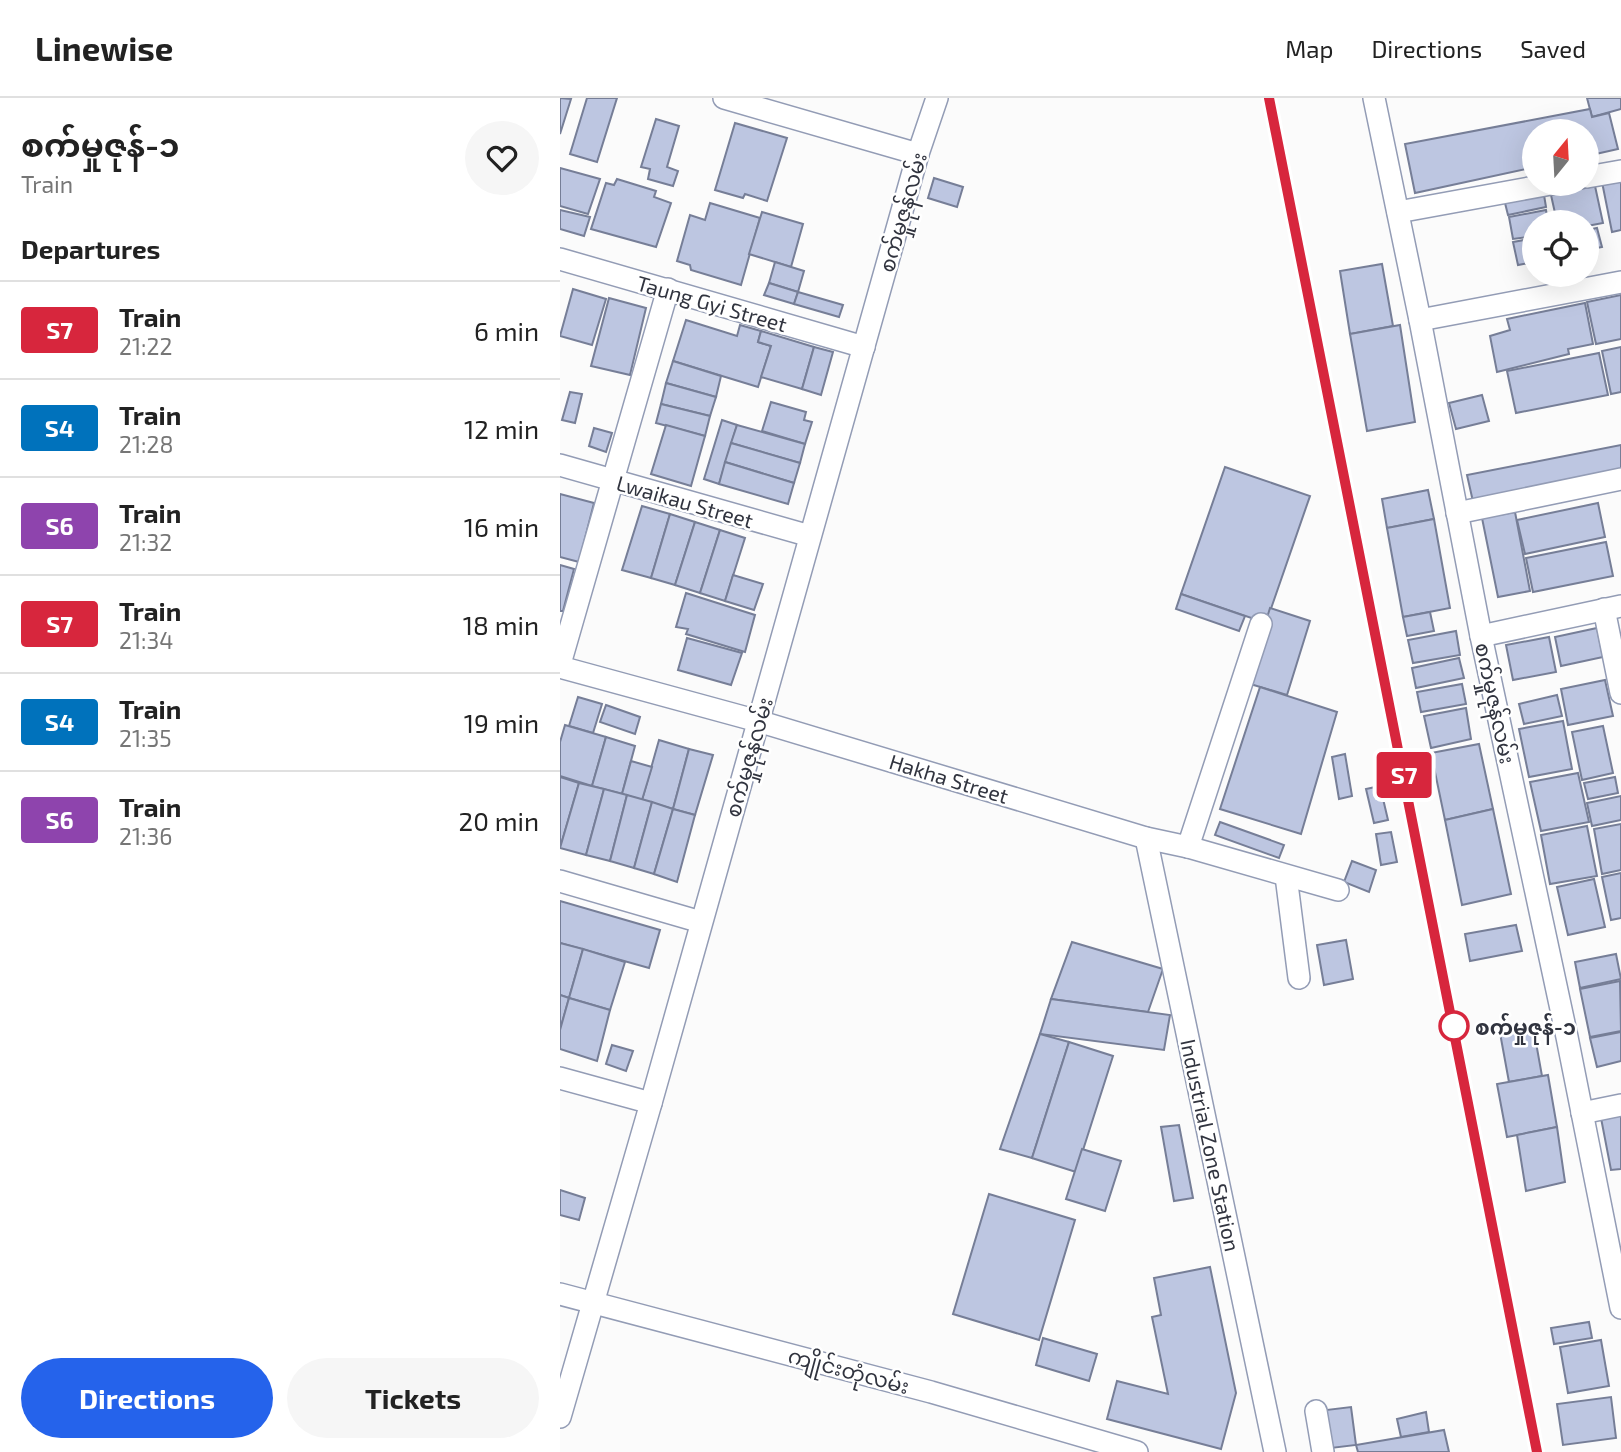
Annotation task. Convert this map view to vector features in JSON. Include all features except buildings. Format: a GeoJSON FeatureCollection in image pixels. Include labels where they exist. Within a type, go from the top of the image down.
{"type":"FeatureCollection","features":[{"type":"Feature","properties":{"kind":"street"},"geometry":{"type":"LineString","coordinates":[[724,98],[918,154]]}},
{"type":"Feature","properties":{"kind":"street","name":"စက်မှုဇုန်လမ်း"},"geometry":{"type":"LineString","coordinates":[[560,1417],[918,154],[937,98]]}},
{"type":"Feature","properties":{"kind":"street","name":"စက်မှုဇုန်လမ်း"},"geometry":{"type":"LineString","coordinates":[[1374,98],[1481,636],[1621,1308]]}},
{"type":"Feature","properties":{"kind":"street"},"geometry":{"type":"LineString","coordinates":[[1600,175],[1621,171]]}},
{"type":"Feature","properties":{"kind":"street"},"geometry":{"type":"LineString","coordinates":[[1398,212],[1522,189]]}},
{"type":"Feature","properties":{"kind":"street","name":"Taung Gyi Street"},"geometry":{"type":"LineString","coordinates":[[560,259],[864,347]]}},
{"type":"Feature","properties":{"kind":"street"},"geometry":{"type":"LineString","coordinates":[[1420,320],[1621,282]]}},
{"type":"Feature","properties":{"kind":"street"},"geometry":{"type":"LineString","coordinates":[[560,666],[668,289]]}},
{"type":"Feature","properties":{"kind":"street","name":"Lwaikau Street"},"geometry":{"type":"LineString","coordinates":[[560,465],[810,536]]}},
{"type":"Feature","properties":{"kind":"street"},"geometry":{"type":"LineString","coordinates":[[1457,513],[1621,480]]}},
{"type":"Feature","properties":{"kind":"street"},"geometry":{"type":"LineString","coordinates":[[1481,636],[1613,608],[1621,693]]}},
{"type":"Feature","properties":{"kind":"street"},"geometry":{"type":"LineString","coordinates":[[1188,847],[1261,624]]}},
{"type":"Feature","properties":{"kind":"street","name":"Hakha Street"},"geometry":{"type":"LineString","coordinates":[[560,666],[758,721],[1146,838],[1188,847],[1338,890]]}},
{"type":"Feature","properties":{"kind":"street","name":"Industrial Zone Station"},"geometry":{"type":"LineString","coordinates":[[1146,838],[1275,1452]]}},
{"type":"Feature","properties":{"kind":"street"},"geometry":{"type":"LineString","coordinates":[[1286,876],[1299,978]]}},
{"type":"Feature","properties":{"kind":"street"},"geometry":{"type":"LineString","coordinates":[[560,881],[701,922]]}},
{"type":"Feature","properties":{"kind":"street"},"geometry":{"type":"LineString","coordinates":[[560,1078],[651,1103]]}},
{"type":"Feature","properties":{"kind":"street"},"geometry":{"type":"LineString","coordinates":[[1582,1113],[1621,1105]]}},
{"type":"Feature","properties":{"kind":"street","name":"ကျိုင်းတုံလမ်း"},"geometry":{"type":"LineString","coordinates":[[560,1294],[931,1392],[1127,1451]]}},
{"type":"Feature","properties":{"kind":"street"},"geometry":{"type":"LineString","coordinates":[[1316,1411],[1323,1452]]}},
{"type":"Feature","properties":{"kind":"railway"},"geometry":{"type":"LineString","coordinates":[[1269,98],[1537,1452]]}},
{"type":"Feature","properties":{"kind":"train","name":"S7"},"geometry":{"type":"LineString","coordinates":[[1269,98],[1537,1452]]}},
{"type":"Feature","properties":{"kind":"place","name":"စက်မှုဇုန်-၁"},"geometry":{"type":"Point","coordinates":[1454,1026]}}]}
